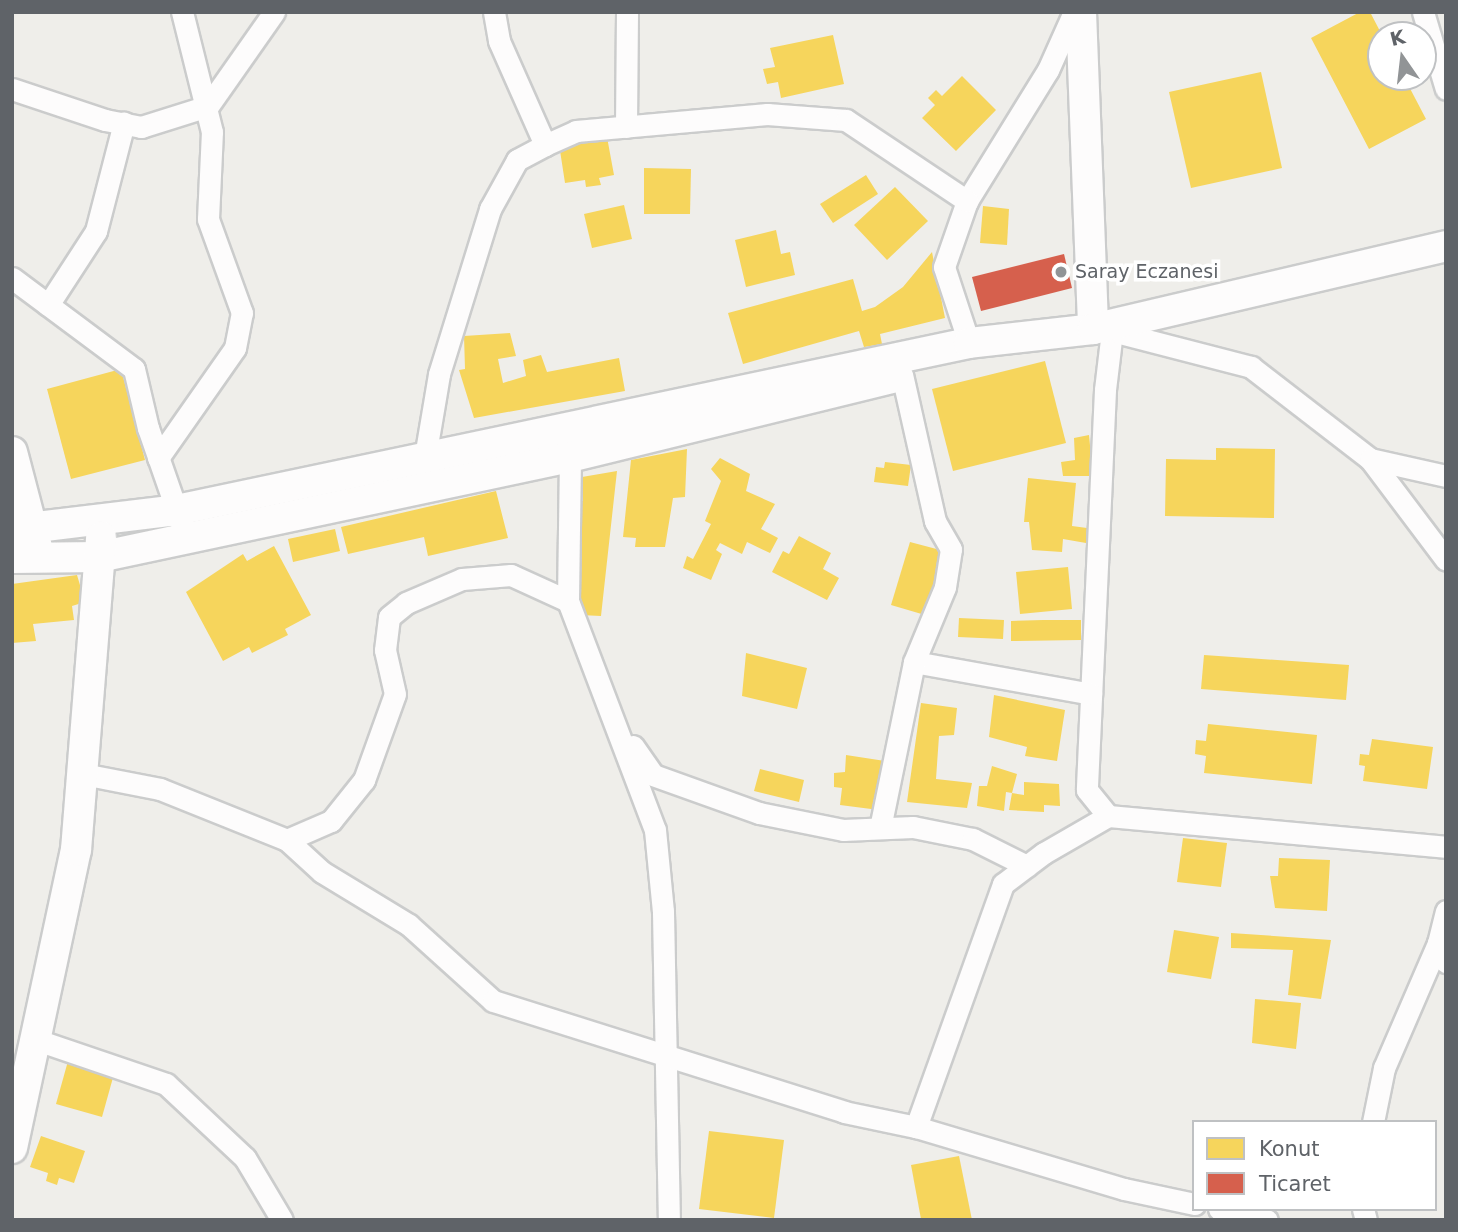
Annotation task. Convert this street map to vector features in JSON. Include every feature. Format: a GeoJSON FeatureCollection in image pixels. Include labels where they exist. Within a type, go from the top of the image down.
{"type":"FeatureCollection","features":[{"type":"Feature","properties":{"kind":"street"},"geometry":{"type":"LineString","coordinates":[[158,458],[235,348],[242,313],[208,219],[212,132],[208,106],[181,12]]}},
{"type":"Feature","properties":{"kind":"street"},"geometry":{"type":"LineString","coordinates":[[12,89],[141,127],[208,106],[274,12]]}},
{"type":"Feature","properties":{"kind":"street"},"geometry":{"type":"LineString","coordinates":[[494,12],[499,41],[545,145]]}},
{"type":"Feature","properties":{"kind":"street"},"geometry":{"type":"LineString","coordinates":[[626,127],[627,12]]}},
{"type":"Feature","properties":{"kind":"street"},"geometry":{"type":"LineString","coordinates":[[969,344],[944,267],[967,201],[1048,70],[1074,12]]}},
{"type":"Feature","properties":{"kind":"street"},"geometry":{"type":"LineString","coordinates":[[1081,12],[1102,330],[1087,790],[1108,816]]}},
{"type":"Feature","properties":{"kind":"street"},"geometry":{"type":"LineString","coordinates":[[1423,12],[1446,89]]}},
{"type":"Feature","properties":{"kind":"street"},"geometry":{"type":"LineString","coordinates":[[425,457],[439,374],[490,209],[517,160],[545,145],[576,131],[767,114],[846,120],[967,201]]}},
{"type":"Feature","properties":{"kind":"street"},"geometry":{"type":"LineString","coordinates":[[48,305],[96,231],[124,124]]}},
{"type":"Feature","properties":{"kind":"street"},"geometry":{"type":"LineString","coordinates":[[24,544],[103,519],[177,510],[969,344],[1102,330],[1446,246]]}},
{"type":"Feature","properties":{"kind":"street"},"geometry":{"type":"LineString","coordinates":[[12,278],[134,369],[158,458],[185,538]]}},
{"type":"Feature","properties":{"kind":"street"},"geometry":{"type":"LineString","coordinates":[[1102,330],[1251,367],[1370,459],[1446,560]]}},
{"type":"Feature","properties":{"kind":"street"},"geometry":{"type":"LineString","coordinates":[[24,544],[99,557],[570,457],[833,396],[902,375],[969,344]]}},
{"type":"Feature","properties":{"kind":"street"},"geometry":{"type":"LineString","coordinates":[[880,828],[914,662],[945,587],[951,549],[935,521],[902,375]]}},
{"type":"Feature","properties":{"kind":"street"},"geometry":{"type":"LineString","coordinates":[[12,452],[24,544]]}},
{"type":"Feature","properties":{"kind":"street"},"geometry":{"type":"LineString","coordinates":[[570,457],[568,601],[655,830],[663,912],[669,1220]]}},
{"type":"Feature","properties":{"kind":"street"},"geometry":{"type":"LineString","coordinates":[[1370,459],[1446,476]]}},
{"type":"Feature","properties":{"kind":"street"},"geometry":{"type":"LineString","coordinates":[[12,1148],[76,850],[103,519]]}},
{"type":"Feature","properties":{"kind":"street"},"geometry":{"type":"LineString","coordinates":[[287,840],[331,821],[364,780],[395,694],[385,650],[389,617],[406,603],[462,579],[511,575],[568,601]]}},
{"type":"Feature","properties":{"kind":"street"},"geometry":{"type":"LineString","coordinates":[[914,662],[1091,694]]}},
{"type":"Feature","properties":{"kind":"street"},"geometry":{"type":"LineString","coordinates":[[615,720],[653,775],[759,813],[843,830],[914,827],[973,839],[1027,866]]}},
{"type":"Feature","properties":{"kind":"street"},"geometry":{"type":"LineString","coordinates":[[83,774],[160,789],[287,840],[322,872],[409,925],[493,1001],[844,1112],[916,1127],[1124,1189],[1192,1204]]}},
{"type":"Feature","properties":{"kind":"street"},"geometry":{"type":"LineString","coordinates":[[916,1127],[1003,884],[1108,816],[1446,847]]}},
{"type":"Feature","properties":{"kind":"street"},"geometry":{"type":"LineString","coordinates":[[1373,1120],[1384,1068],[1442,952],[1446,911]]}},
{"type":"Feature","properties":{"kind":"street"},"geometry":{"type":"LineString","coordinates":[[37,1040],[166,1084],[245,1158],[282,1220]]}},
{"type":"Feature","properties":{"kind":"street"},"geometry":{"type":"LineString","coordinates":[[1228,1211],[1267,1220]]}},
{"type":"Feature","properties":{"kind":"building: Konut"},"geometry":{"type":"Polygon","coordinates":[[[1360,12],[1370,12],[1375,21],[1367,21],[1367,91],[1411,91],[1426,119],[1369,149],[1311,38],[1360,12]]]}},
{"type":"Feature","properties":{"kind":"building: Konut"},"geometry":{"type":"Polygon","coordinates":[[[833,35],[844,84],[781,98],[778,82],[767,84],[763,69],[775,67],[770,48],[833,35]]]}},
{"type":"Feature","properties":{"kind":"building: Konut"},"geometry":{"type":"Polygon","coordinates":[[[1261,72],[1282,168],[1191,188],[1169,92],[1261,72]]]}},
{"type":"Feature","properties":{"kind":"building: Konut"},"geometry":{"type":"Polygon","coordinates":[[[962,76],[996,110],[956,151],[922,118],[935,105],[928,98],[936,90],[942,96],[962,76]]]}},
{"type":"Feature","properties":{"kind":"building: Konut"},"geometry":{"type":"Polygon","coordinates":[[[607,137],[614,175],[599,178],[601,185],[586,187],[585,180],[565,183],[559,144],[607,137]]]}},
{"type":"Feature","properties":{"kind":"building: Konut"},"geometry":{"type":"Polygon","coordinates":[[[644,168],[691,169],[690,214],[644,214],[644,168]]]}},
{"type":"Feature","properties":{"kind":"building: Konut"},"geometry":{"type":"Polygon","coordinates":[[[866,175],[878,194],[833,223],[820,204],[866,175]]]}},
{"type":"Feature","properties":{"kind":"building: Konut"},"geometry":{"type":"Polygon","coordinates":[[[895,187],[928,221],[887,260],[854,225],[895,187]]]}},
{"type":"Feature","properties":{"kind":"building: Konut"},"geometry":{"type":"Polygon","coordinates":[[[624,205],[632,239],[592,248],[584,214],[624,205]]]}},
{"type":"Feature","properties":{"kind":"building: Konut"},"geometry":{"type":"Polygon","coordinates":[[[983,206],[1009,209],[1007,245],[980,243],[983,206]]]}},
{"type":"Feature","properties":{"kind":"building: Konut"},"geometry":{"type":"Polygon","coordinates":[[[776,230],[781,254],[790,252],[795,275],[746,287],[735,240],[776,230]]]}},
{"type":"Feature","properties":{"kind":"building: Konut"},"geometry":{"type":"Polygon","coordinates":[[[932,252],[945,318],[880,334],[882,344],[864,347],[859,331],[743,364],[728,313],[853,279],[862,311],[875,307],[903,287],[932,252]]]}},
{"type":"Feature","properties":{"kind":"building: Konut"},"geometry":{"type":"Polygon","coordinates":[[[510,333],[516,356],[498,359],[503,383],[526,376],[523,360],[541,355],[547,372],[619,358],[625,391],[474,418],[459,370],[465,369],[464,336],[510,333]]]}},
{"type":"Feature","properties":{"kind":"building: Konut"},"geometry":{"type":"Polygon","coordinates":[[[1045,361],[1066,443],[953,471],[932,389],[1045,361]]]}},
{"type":"Feature","properties":{"kind":"building: Konut"},"geometry":{"type":"Polygon","coordinates":[[[121,369],[145,460],[71,479],[47,389],[121,369]]]}},
{"type":"Feature","properties":{"kind":"building: Konut"},"geometry":{"type":"Polygon","coordinates":[[[1089,435],[1093,476],[1063,476],[1061,462],[1075,460],[1074,438],[1089,435]]]}},
{"type":"Feature","properties":{"kind":"building: Konut"},"geometry":{"type":"Polygon","coordinates":[[[1216,448],[1275,449],[1274,518],[1165,516],[1166,459],[1216,460],[1216,448]]]}},
{"type":"Feature","properties":{"kind":"building: Konut"},"geometry":{"type":"Polygon","coordinates":[[[687,449],[685,497],[673,498],[665,547],[635,547],[636,538],[623,537],[631,460],[687,449]]]}},
{"type":"Feature","properties":{"kind":"building: Konut"},"geometry":{"type":"Polygon","coordinates":[[[720,458],[750,474],[746,491],[775,504],[761,529],[778,538],[770,553],[747,542],[742,554],[720,543],[716,550],[722,554],[711,580],[683,568],[687,556],[693,559],[711,524],[705,521],[721,481],[711,469],[720,458]]]}},
{"type":"Feature","properties":{"kind":"building: Konut"},"geometry":{"type":"Polygon","coordinates":[[[885,462],[911,465],[908,486],[874,482],[876,467],[884,468],[885,462]]]}},
{"type":"Feature","properties":{"kind":"building: Konut"},"geometry":{"type":"Polygon","coordinates":[[[617,471],[601,616],[580,615],[581,532],[573,533],[575,501],[583,501],[582,477],[617,471]]]}},
{"type":"Feature","properties":{"kind":"building: Konut"},"geometry":{"type":"Polygon","coordinates":[[[1028,478],[1076,483],[1072,526],[1087,528],[1086,543],[1063,539],[1062,552],[1032,550],[1029,522],[1024,522],[1028,478]]]}},
{"type":"Feature","properties":{"kind":"building: Konut"},"geometry":{"type":"Polygon","coordinates":[[[496,491],[508,538],[428,556],[424,537],[348,554],[341,527],[496,491]]]}},
{"type":"Feature","properties":{"kind":"building: Konut"},"geometry":{"type":"Polygon","coordinates":[[[335,529],[340,551],[293,562],[288,539],[335,529]]]}},
{"type":"Feature","properties":{"kind":"building: Konut"},"geometry":{"type":"Polygon","coordinates":[[[799,536],[831,553],[823,569],[839,578],[827,600],[772,572],[783,551],[789,554],[799,536]]]}},
{"type":"Feature","properties":{"kind":"building: Konut"},"geometry":{"type":"Polygon","coordinates":[[[910,542],[944,551],[925,615],[891,605],[910,542]]]}},
{"type":"Feature","properties":{"kind":"building: Konut"},"geometry":{"type":"Polygon","coordinates":[[[274,546],[311,615],[285,629],[288,635],[252,653],[249,647],[223,661],[186,592],[243,554],[247,561],[274,546]]]}},
{"type":"Feature","properties":{"kind":"building: Konut"},"geometry":{"type":"Polygon","coordinates":[[[1068,567],[1072,609],[1020,614],[1016,572],[1068,567]]]}},
{"type":"Feature","properties":{"kind":"building: Konut"},"geometry":{"type":"Polygon","coordinates":[[[77,575],[85,602],[72,606],[74,620],[33,624],[36,641],[12,643],[12,584],[77,575]]]}},
{"type":"Feature","properties":{"kind":"building: Konut"},"geometry":{"type":"Polygon","coordinates":[[[959,618],[1004,620],[1003,639],[958,637],[959,618]]]}},
{"type":"Feature","properties":{"kind":"building: Konut"},"geometry":{"type":"Polygon","coordinates":[[[1081,620],[1081,640],[1011,641],[1011,621],[1081,620]]]}},
{"type":"Feature","properties":{"kind":"building: Konut"},"geometry":{"type":"Polygon","coordinates":[[[746,653],[807,668],[797,709],[742,696],[746,653]]]}},
{"type":"Feature","properties":{"kind":"building: Konut"},"geometry":{"type":"Polygon","coordinates":[[[1204,655],[1349,665],[1346,700],[1201,689],[1204,655]]]}},
{"type":"Feature","properties":{"kind":"building: Konut"},"geometry":{"type":"Polygon","coordinates":[[[994,695],[1065,710],[1057,761],[1025,756],[1027,747],[989,737],[994,695]]]}},
{"type":"Feature","properties":{"kind":"building: Konut"},"geometry":{"type":"Polygon","coordinates":[[[921,703],[957,708],[954,735],[939,736],[936,779],[972,783],[967,808],[907,802],[921,703]]]}},
{"type":"Feature","properties":{"kind":"building: Konut"},"geometry":{"type":"Polygon","coordinates":[[[1208,724],[1317,735],[1312,784],[1204,773],[1206,756],[1195,754],[1196,740],[1206,741],[1208,724]]]}},
{"type":"Feature","properties":{"kind":"building: Konut"},"geometry":{"type":"Polygon","coordinates":[[[1372,739],[1433,747],[1427,789],[1363,781],[1365,766],[1359,765],[1360,754],[1369,755],[1372,739]]]}},
{"type":"Feature","properties":{"kind":"building: Konut"},"geometry":{"type":"Polygon","coordinates":[[[846,755],[885,761],[879,810],[840,805],[842,788],[834,787],[834,773],[845,772],[846,755]]]}},
{"type":"Feature","properties":{"kind":"building: Konut"},"geometry":{"type":"Polygon","coordinates":[[[992,766],[1017,774],[1012,793],[1006,792],[1004,811],[977,806],[979,786],[987,786],[992,766]]]}},
{"type":"Feature","properties":{"kind":"building: Konut"},"geometry":{"type":"Polygon","coordinates":[[[760,769],[804,780],[799,802],[754,791],[760,769]]]}},
{"type":"Feature","properties":{"kind":"building: Konut"},"geometry":{"type":"Polygon","coordinates":[[[1024,782],[1059,784],[1060,806],[1044,805],[1044,812],[1009,810],[1012,793],[1024,795],[1024,782]]]}},
{"type":"Feature","properties":{"kind":"building: Konut"},"geometry":{"type":"Polygon","coordinates":[[[1183,838],[1227,843],[1221,887],[1177,882],[1183,838]]]}},
{"type":"Feature","properties":{"kind":"building: Konut"},"geometry":{"type":"Polygon","coordinates":[[[1279,858],[1330,860],[1327,911],[1275,908],[1270,876],[1278,876],[1279,858]]]}},
{"type":"Feature","properties":{"kind":"building: Konut"},"geometry":{"type":"Polygon","coordinates":[[[1174,930],[1219,937],[1211,979],[1167,972],[1174,930]]]}},
{"type":"Feature","properties":{"kind":"building: Konut"},"geometry":{"type":"Polygon","coordinates":[[[1231,933],[1331,940],[1321,999],[1288,995],[1293,950],[1231,948],[1231,933]]]}},
{"type":"Feature","properties":{"kind":"building: Konut"},"geometry":{"type":"Polygon","coordinates":[[[1255,999],[1301,1003],[1296,1049],[1252,1043],[1255,999]]]}},
{"type":"Feature","properties":{"kind":"building: Konut"},"geometry":{"type":"Polygon","coordinates":[[[68,1061],[114,1074],[102,1117],[56,1104],[68,1061]]]}},
{"type":"Feature","properties":{"kind":"building: Konut"},"geometry":{"type":"Polygon","coordinates":[[[709,1131],[784,1140],[774,1218],[699,1209],[709,1131]]]}},
{"type":"Feature","properties":{"kind":"building: Konut"},"geometry":{"type":"Polygon","coordinates":[[[41,1136],[85,1151],[74,1183],[59,1178],[57,1185],[46,1181],[48,1173],[30,1167],[41,1136]]]}},
{"type":"Feature","properties":{"kind":"building: Konut"},"geometry":{"type":"Polygon","coordinates":[[[959,1156],[972,1220],[921,1219],[911,1165],[959,1156]]]}},
{"type":"Feature","properties":{"kind":"building: Ticaret"},"geometry":{"type":"Polygon","coordinates":[[[1064,254],[1072,288],[981,311],[972,277],[1064,254]]]}},
{"type":"Feature","properties":{"kind":"place","name":"Saray Eczanesi"},"geometry":{"type":"Point","coordinates":[1061,272]}}]}
